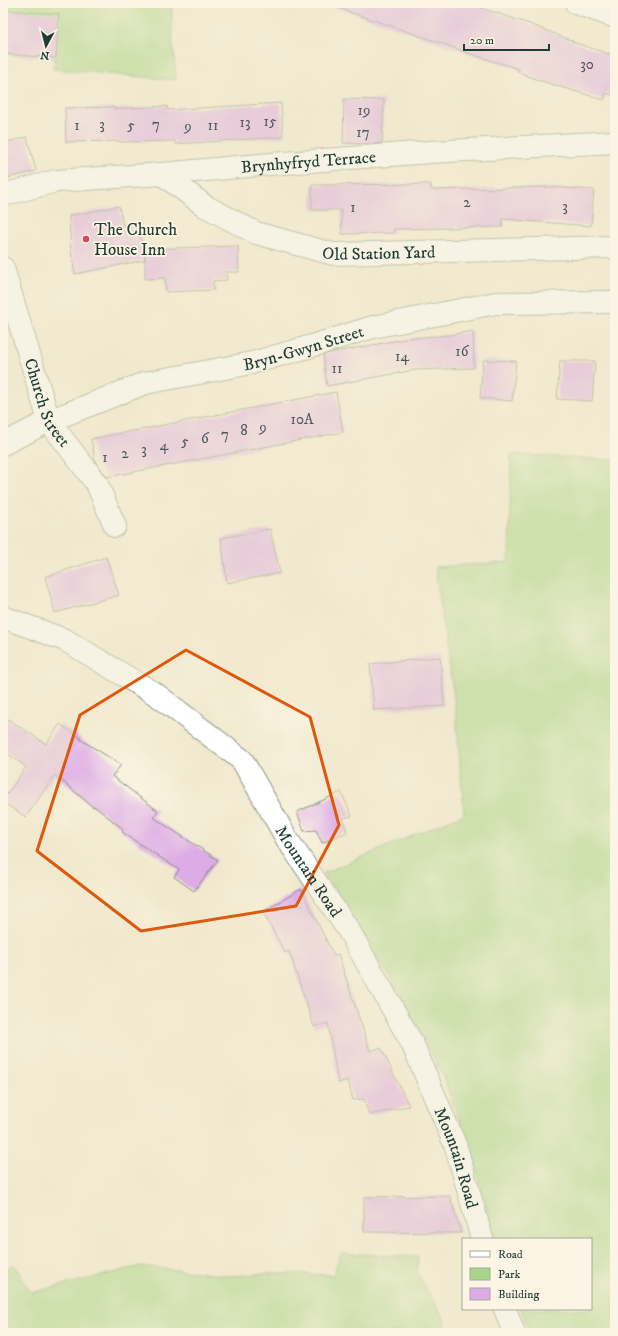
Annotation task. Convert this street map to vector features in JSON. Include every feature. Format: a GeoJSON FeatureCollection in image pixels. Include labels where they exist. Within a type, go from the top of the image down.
{"type":"FeatureCollection","features":[{"type":"Feature","properties":{"kind":"street"},"geometry":{"type":"LineString","coordinates":[[576,3],[615,17]]}},
{"type":"Feature","properties":{"kind":"street","name":"Brynhyfryd Terrace"},"geometry":{"type":"LineString","coordinates":[[3,195],[56,180],[162,174],[430,152],[615,142]]}},
{"type":"Feature","properties":{"kind":"street","name":"Old Station Yard"},"geometry":{"type":"LineString","coordinates":[[162,174],[205,206],[256,233],[333,254],[615,247]]}},
{"type":"Feature","properties":{"kind":"street","name":"Church Street"},"geometry":{"type":"LineString","coordinates":[[3,268],[49,420],[97,484],[115,526]]}},
{"type":"Feature","properties":{"kind":"street","name":"Bryn-Gwyn Street"},"geometry":{"type":"LineString","coordinates":[[3,444],[49,420],[145,383],[252,363],[373,327],[496,303],[615,302]]}},
{"type":"Feature","properties":{"kind":"street","name":"Mountain Road"},"geometry":{"type":"LineString","coordinates":[[3,617],[65,640],[157,696],[242,760],[287,838],[349,932],[413,1045],[456,1147],[482,1238]]}},
{"type":"Feature","properties":{"kind":"street"},"geometry":{"type":"LineString","coordinates":[[505,1310],[514,1333]]}},
{"type":"Feature","properties":{"kind":"highlighted area"},"geometry":{"type":"Polygon","coordinates":[[[186,650],[310,717],[339,825],[296,906],[141,931],[37,851],[80,715],[186,650]]]}},
{"type":"Feature","properties":{"kind":"green space"},"geometry":{"type":"Polygon","coordinates":[[[3,3],[172,3],[172,30],[176,80],[53,69],[55,58],[3,54],[3,3]]]}},
{"type":"Feature","properties":{"kind":"green space"},"geometry":{"type":"Polygon","coordinates":[[[511,454],[615,460],[615,1333],[530,1333],[521,1310],[592,1310],[592,1238],[495,1238],[473,1157],[442,1074],[402,997],[324,873],[464,814],[456,713],[435,567],[509,562],[511,454]]]}},
{"type":"Feature","properties":{"kind":"green space"},"geometry":{"type":"Polygon","coordinates":[[[341,1253],[418,1257],[417,1273],[443,1317],[449,1333],[3,1333],[3,1270],[14,1264],[31,1293],[141,1266],[230,1276],[271,1273],[333,1275],[341,1253]]]}},
{"type":"Feature","properties":{"kind":"building"},"geometry":{"type":"Polygon","coordinates":[[[336,3],[466,3],[530,24],[573,42],[615,56],[615,96],[606,93],[604,100],[538,80],[518,72],[519,69],[461,51],[335,7],[336,3]]]}},
{"type":"Feature","properties":{"kind":"building"},"geometry":{"type":"Polygon","coordinates":[[[3,10],[59,14],[56,58],[3,54],[3,10]]]}},
{"type":"Feature","properties":{"kind":"building"},"geometry":{"type":"Polygon","coordinates":[[[344,99],[384,100],[382,143],[343,143],[344,99]]]}},
{"type":"Feature","properties":{"kind":"building"},"geometry":{"type":"Polygon","coordinates":[[[281,103],[283,137],[176,144],[175,141],[66,142],[65,108],[114,107],[114,109],[167,106],[167,110],[281,103]]]}},
{"type":"Feature","properties":{"kind":"building"},"geometry":{"type":"Polygon","coordinates":[[[27,137],[36,171],[3,179],[3,143],[27,137]]]}},
{"type":"Feature","properties":{"kind":"building"},"geometry":{"type":"Polygon","coordinates":[[[431,184],[431,190],[549,187],[594,190],[591,226],[502,219],[503,227],[394,229],[394,233],[342,234],[341,210],[312,210],[312,185],[431,184]]]}},
{"type":"Feature","properties":{"kind":"building"},"geometry":{"type":"Polygon","coordinates":[[[119,206],[123,225],[138,222],[145,260],[75,274],[71,251],[69,216],[119,206]]]}},
{"type":"Feature","properties":{"kind":"building"},"geometry":{"type":"Polygon","coordinates":[[[238,246],[239,272],[226,272],[227,280],[213,281],[214,290],[166,292],[165,278],[145,279],[145,249],[238,246]]]}},
{"type":"Feature","properties":{"kind":"building"},"geometry":{"type":"Polygon","coordinates":[[[473,331],[474,368],[414,370],[327,386],[323,355],[410,338],[450,335],[473,331]]]}},
{"type":"Feature","properties":{"kind":"building"},"geometry":{"type":"Polygon","coordinates":[[[483,360],[516,361],[512,401],[480,398],[483,360]]]}},
{"type":"Feature","properties":{"kind":"building"},"geometry":{"type":"Polygon","coordinates":[[[560,361],[595,361],[592,401],[557,399],[560,361]]]}},
{"type":"Feature","properties":{"kind":"building"},"geometry":{"type":"Polygon","coordinates":[[[336,392],[343,432],[107,477],[95,461],[91,439],[336,392]]]}},
{"type":"Feature","properties":{"kind":"building"},"geometry":{"type":"Polygon","coordinates":[[[270,529],[280,573],[227,583],[221,538],[270,529]]]}},
{"type":"Feature","properties":{"kind":"building"},"geometry":{"type":"Polygon","coordinates":[[[106,557],[119,595],[55,613],[45,577],[106,557]]]}},
{"type":"Feature","properties":{"kind":"building"},"geometry":{"type":"Polygon","coordinates":[[[440,657],[444,706],[374,710],[370,664],[440,657]]]}},
{"type":"Feature","properties":{"kind":"building"},"geometry":{"type":"Polygon","coordinates":[[[3,716],[46,744],[60,724],[81,738],[80,739],[121,765],[112,776],[158,811],[153,817],[218,860],[194,891],[174,877],[179,870],[122,832],[123,829],[94,806],[93,807],[55,775],[26,817],[3,802],[26,767],[3,750],[3,716]]]}},
{"type":"Feature","properties":{"kind":"building"},"geometry":{"type":"Polygon","coordinates":[[[341,792],[352,816],[343,818],[347,832],[322,843],[316,830],[304,831],[297,812],[341,792]]]}},
{"type":"Feature","properties":{"kind":"building"},"geometry":{"type":"Polygon","coordinates":[[[301,889],[334,956],[338,954],[370,1051],[381,1048],[409,1106],[369,1115],[364,1099],[353,1100],[348,1080],[338,1083],[328,1023],[314,1027],[289,951],[285,953],[263,912],[301,889]]]}},
{"type":"Feature","properties":{"kind":"building"},"geometry":{"type":"Polygon","coordinates":[[[450,1196],[461,1233],[364,1232],[364,1197],[450,1196]]]}},
{"type":"Feature","properties":{"kind":"place","name":"The Church House Inn"},"geometry":{"type":"Point","coordinates":[86,239]}}]}
